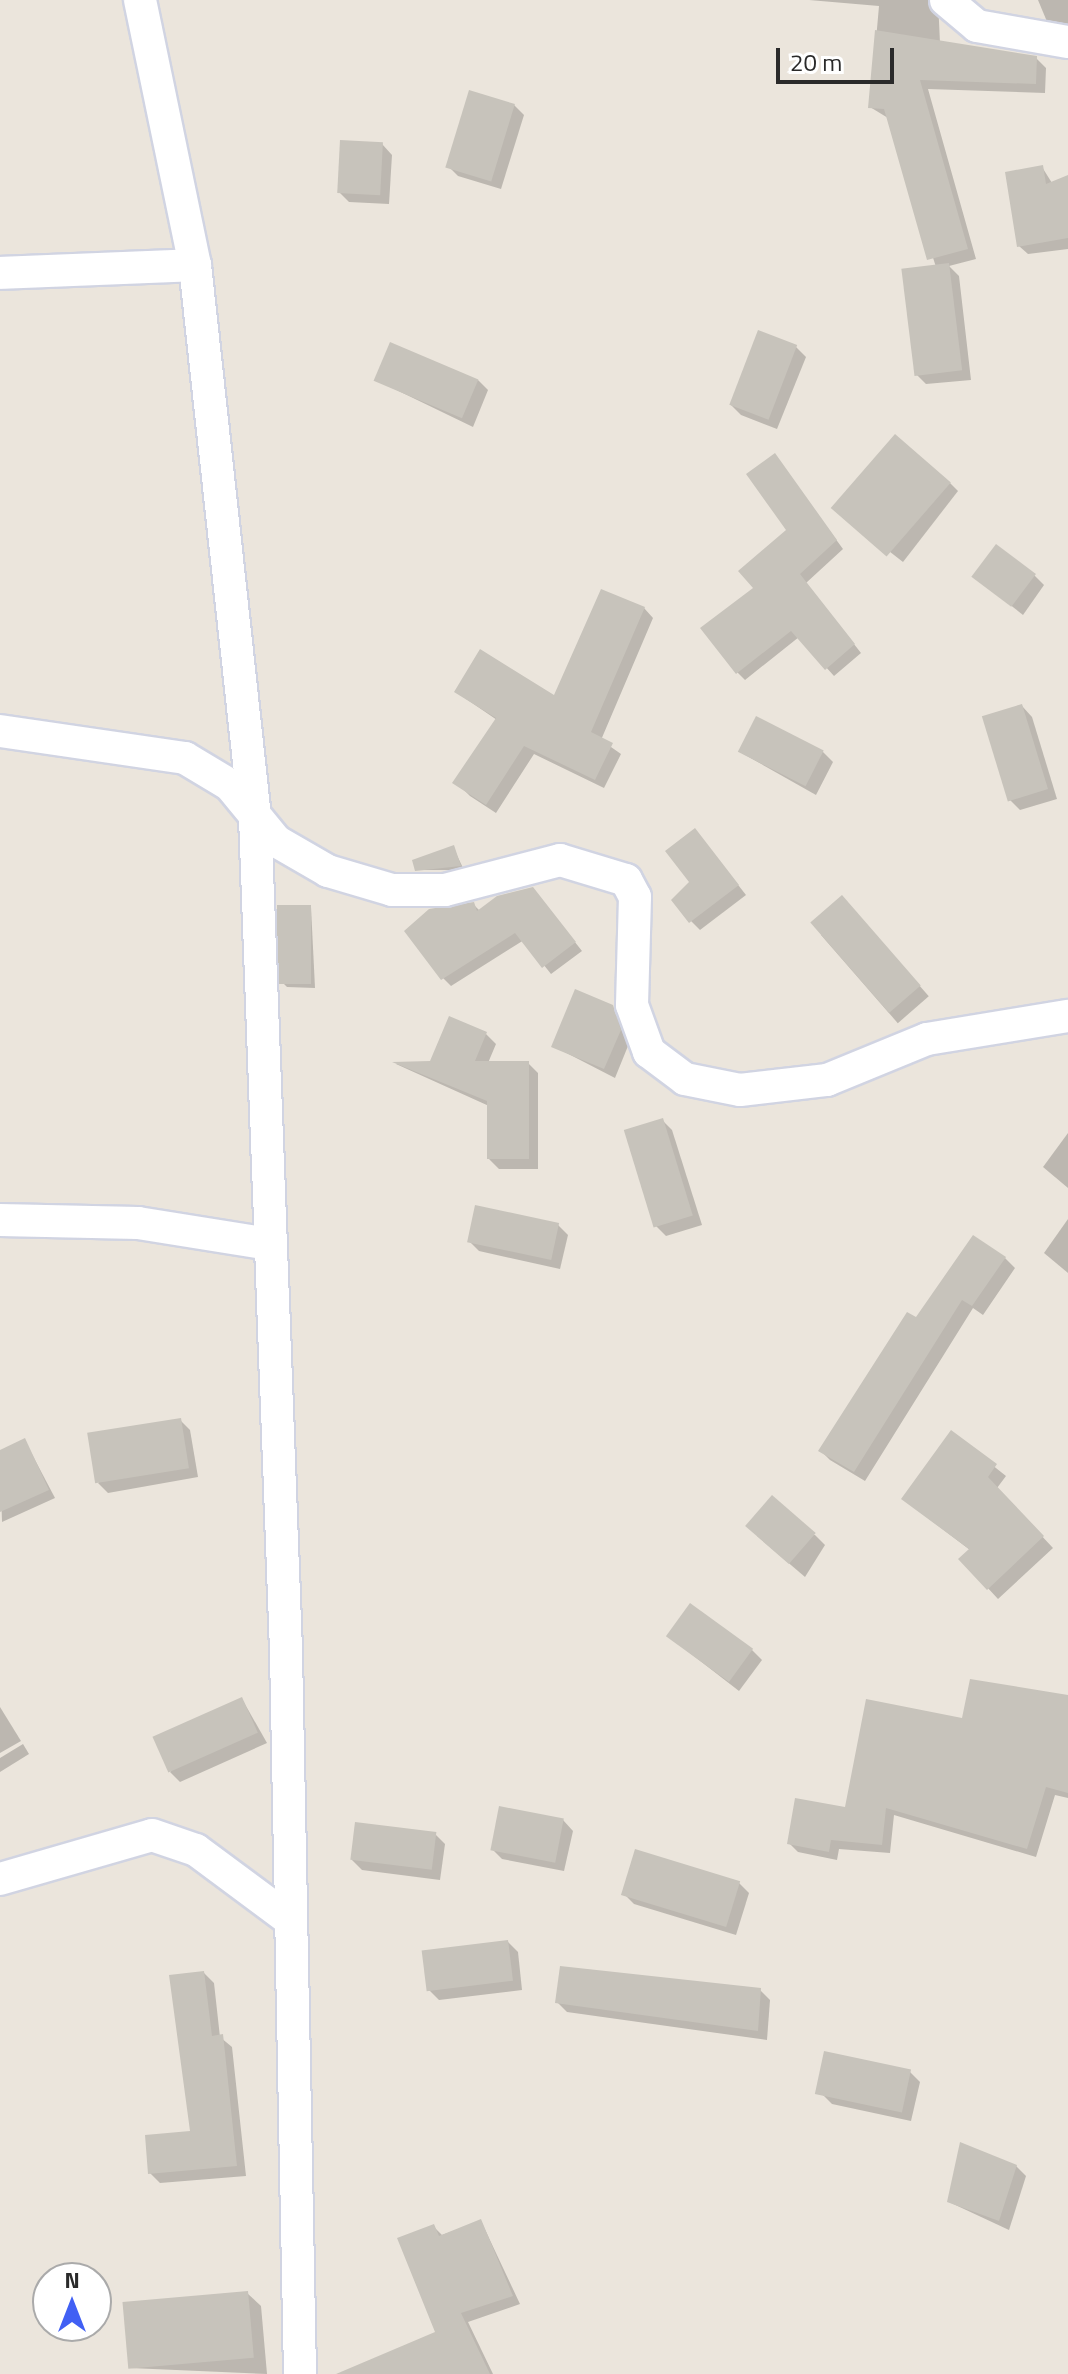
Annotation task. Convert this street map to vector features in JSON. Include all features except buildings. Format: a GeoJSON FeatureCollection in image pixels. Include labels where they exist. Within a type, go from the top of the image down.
{"type":"FeatureCollection","features":[{"type":"Feature","properties":{"kind":"street"},"geometry":{"type":"LineString","coordinates":[[140,0],[195,265],[255,817],[300,2374]]}},
{"type":"Feature","properties":{"kind":"street"},"geometry":{"type":"LineString","coordinates":[[946,0],[977,26],[1068,42]]}},
{"type":"Feature","properties":{"kind":"street"},"geometry":{"type":"LineString","coordinates":[[0,273],[195,265]]}},
{"type":"Feature","properties":{"kind":"street"},"geometry":{"type":"LineString","coordinates":[[0,731],[185,758],[230,785],[276,841],[328,871],[392,890],[445,890],[560,860],[626,880],[635,897],[632,1005],[649,1052],[685,1079],[740,1090],[827,1080],[927,1039],[1068,1016]]}},
{"type":"Feature","properties":{"kind":"street"},"geometry":{"type":"LineString","coordinates":[[0,1220],[138,1223],[269,1244]]}},
{"type":"Feature","properties":{"kind":"street"},"geometry":{"type":"LineString","coordinates":[[0,1879],[152,1835],[196,1850],[289,1919]]}}]}
